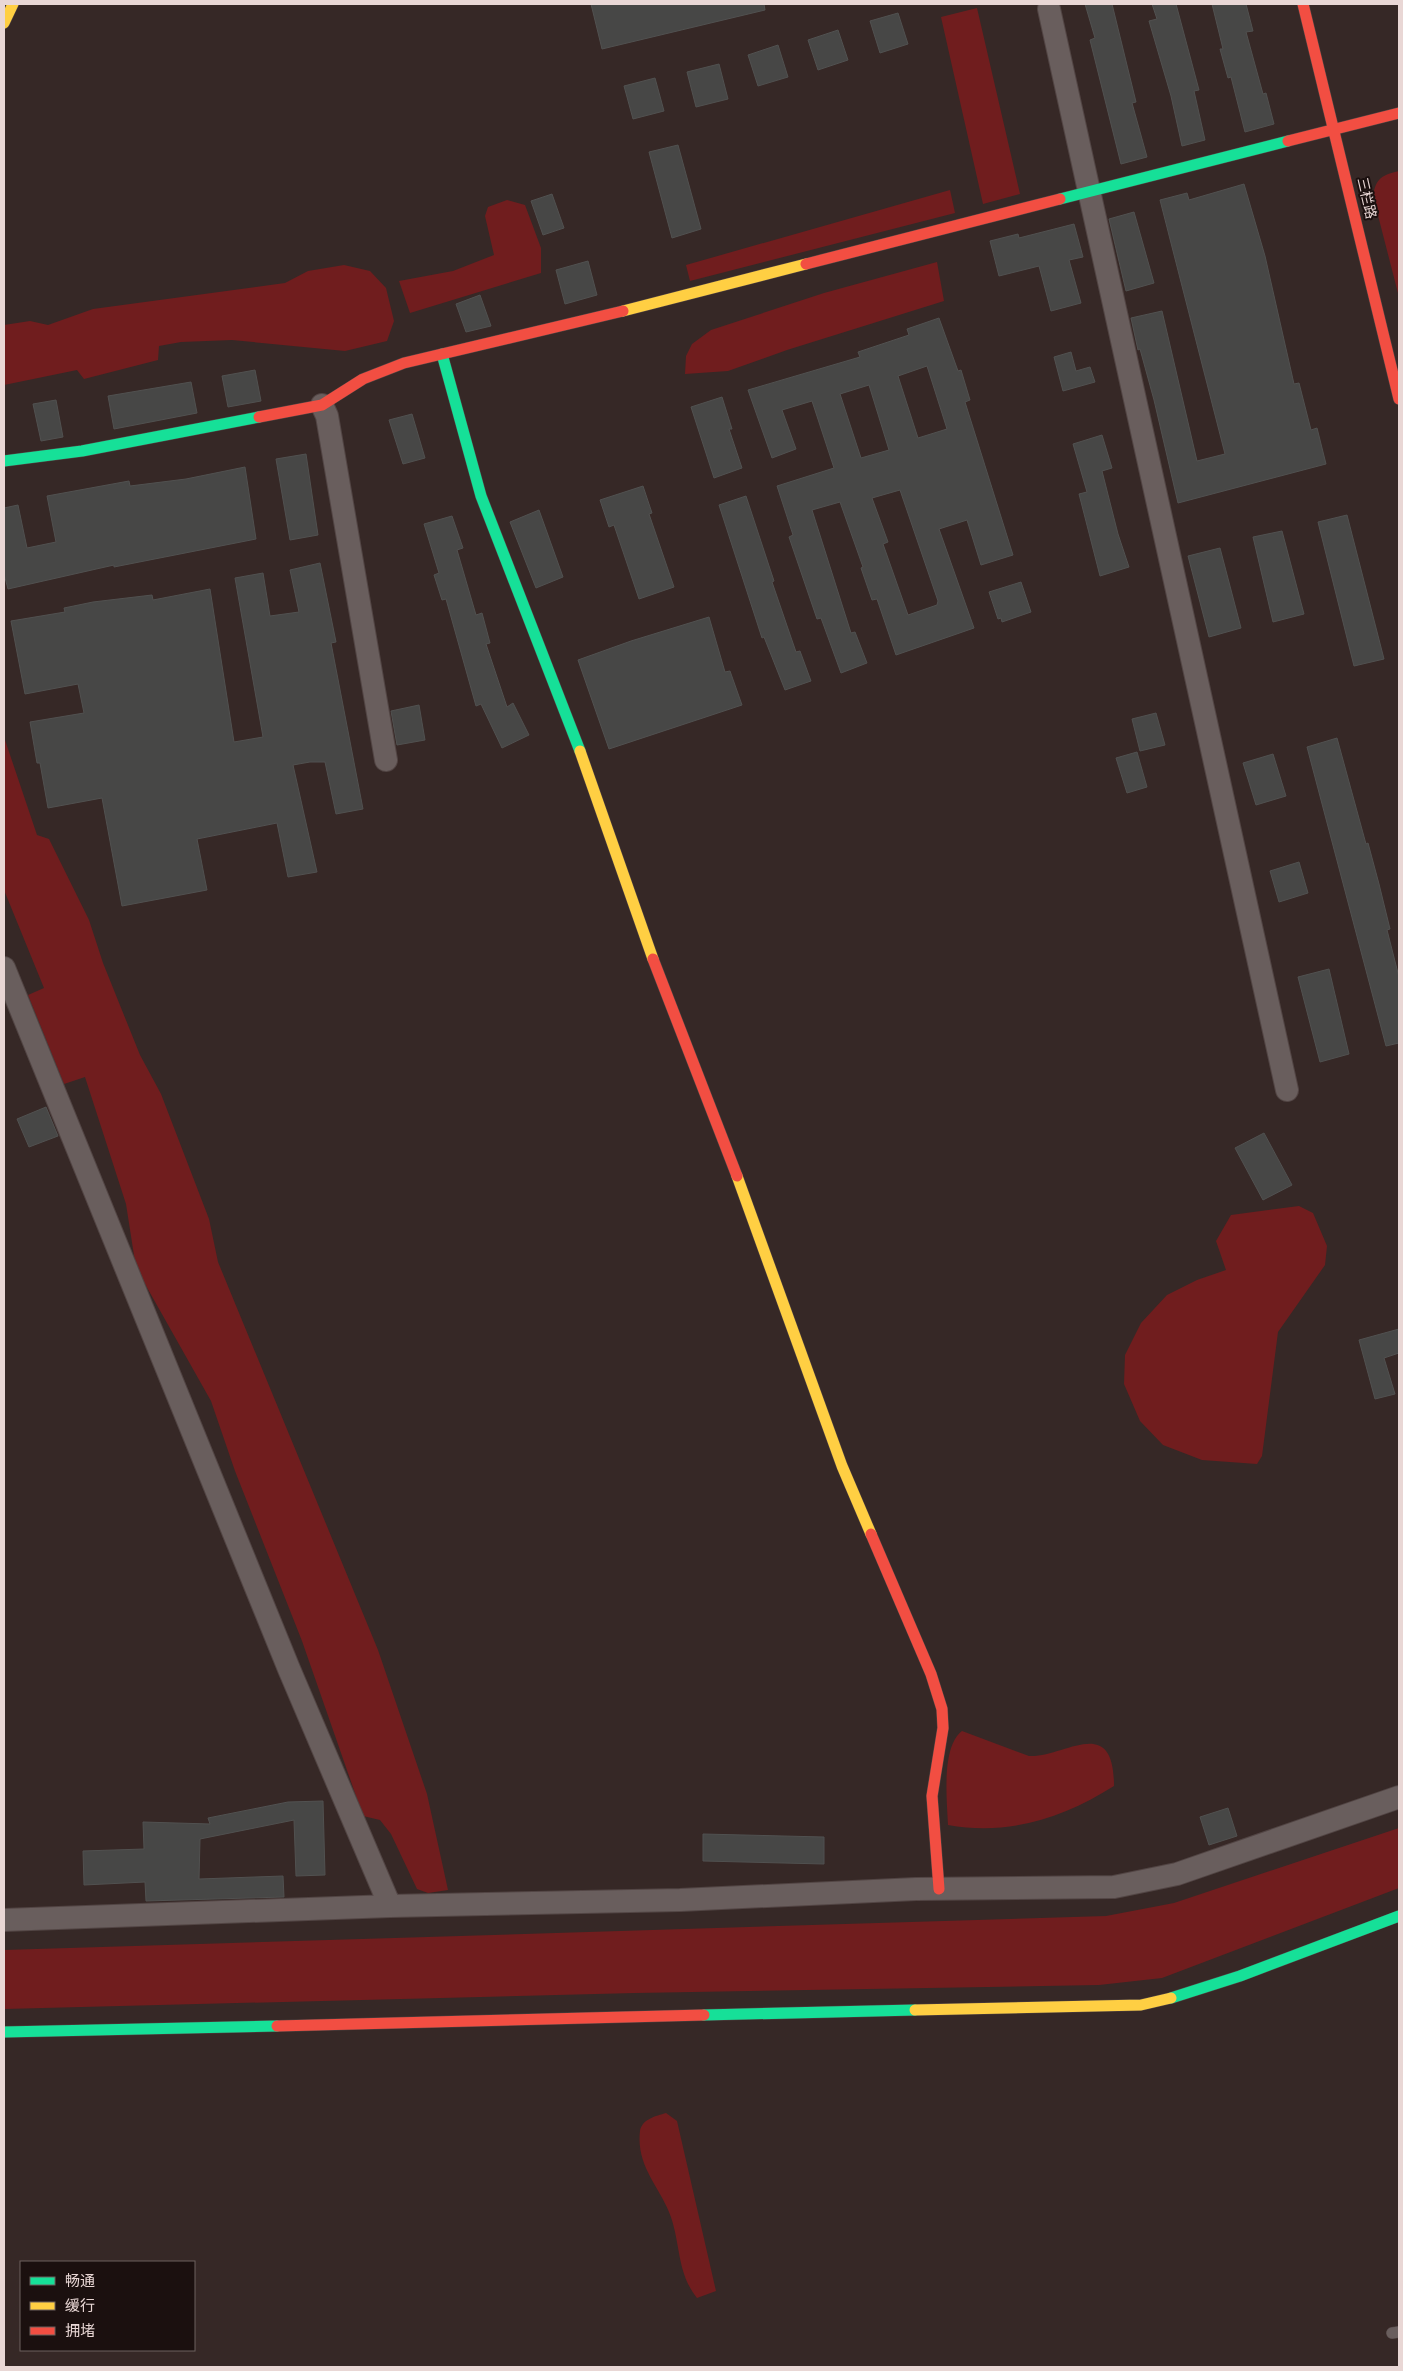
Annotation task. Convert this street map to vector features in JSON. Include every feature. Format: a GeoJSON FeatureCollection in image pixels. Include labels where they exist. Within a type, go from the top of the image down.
{"type":"FeatureCollection","features":[{"type":"Feature","properties":{"kind":"street"},"geometry":{"type":"LineString","coordinates":[[4,23],[13,4]]}},
{"type":"Feature","properties":{"kind":"street","name":"三栏路"},"geometry":{"type":"LineString","coordinates":[[1303,4],[1399,399]]}},
{"type":"Feature","properties":{"kind":"street"},"geometry":{"type":"LineString","coordinates":[[1049,9],[1287,1090]]}},
{"type":"Feature","properties":{"kind":"street"},"geometry":{"type":"LineString","coordinates":[[4,461],[82,451],[322,405],[363,378],[404,363],[663,301],[1399,113]]}},
{"type":"Feature","properties":{"kind":"street"},"geometry":{"type":"LineString","coordinates":[[442,354],[481,496],[575,739],[663,989],[752,1213],[842,1466],[931,1674],[942,1709],[944,1728],[932,1796],[939,1889]]}},
{"type":"Feature","properties":{"kind":"street"},"geometry":{"type":"LineString","coordinates":[[322,405],[327,416],[386,760]]}},
{"type":"Feature","properties":{"kind":"street"},"geometry":{"type":"LineString","coordinates":[[4,968],[289,1669],[390,1906]]}},
{"type":"Feature","properties":{"kind":"street"},"geometry":{"type":"LineString","coordinates":[[4,1920],[390,1906],[680,1900],[939,1889],[1114,1887],[1177,1874],[1399,1797]]}},
{"type":"Feature","properties":{"kind":"street"},"geometry":{"type":"LineString","coordinates":[[4,2032],[930,2009],[1095,2008],[1141,2005],[1170,2000],[1399,1916]]}},
{"type":"Feature","properties":{"kind":"shaded area"},"geometry":{"type":"Polygon","coordinates":[[[977,8],[1020,194],[983,204],[941,17],[977,8]]]}},
{"type":"Feature","properties":{"kind":"shaded area"},"geometry":{"type":"Polygon","coordinates":[[[1399,171],[1399,297],[1373,196],[1376,185],[1381,178],[1399,171]]]}},
{"type":"Feature","properties":{"kind":"shaded area"},"geometry":{"type":"Polygon","coordinates":[[[950,190],[955,213],[690,281],[686,265],[950,190]]]}},
{"type":"Feature","properties":{"kind":"shaded area"},"geometry":{"type":"Polygon","coordinates":[[[507,200],[525,205],[541,248],[541,273],[410,313],[399,281],[453,271],[494,255],[485,216],[488,207],[507,200]]]}},
{"type":"Feature","properties":{"kind":"shaded area"},"geometry":{"type":"Polygon","coordinates":[[[937,262],[944,301],[787,350],[728,371],[685,374],[686,356],[692,344],[711,330],[824,293],[937,262]]]}},
{"type":"Feature","properties":{"kind":"shaded area"},"geometry":{"type":"Polygon","coordinates":[[[344,265],[370,271],[386,288],[394,321],[387,341],[345,351],[232,340],[181,342],[159,346],[158,360],[84,379],[77,370],[4,385],[4,325],[30,321],[48,325],[93,309],[285,283],[308,271],[344,265]]]}},
{"type":"Feature","properties":{"kind":"shaded area"},"geometry":{"type":"Polygon","coordinates":[[[4,737],[37,835],[49,839],[89,920],[103,963],[140,1055],[161,1094],[209,1219],[218,1262],[378,1650],[427,1794],[448,1890],[428,1893],[417,1889],[391,1834],[380,1820],[363,1816],[302,1641],[235,1471],[211,1401],[136,1268],[126,1204],[85,1077],[64,1084],[28,995],[44,988],[4,890],[4,737]]]}},
{"type":"Feature","properties":{"kind":"shaded area"},"geometry":{"type":"Polygon","coordinates":[[[1299,1206],[1313,1213],[1327,1246],[1325,1265],[1278,1332],[1262,1456],[1257,1464],[1202,1460],[1163,1445],[1140,1421],[1124,1384],[1125,1355],[1141,1323],[1167,1295],[1197,1280],[1226,1270],[1216,1241],[1231,1215],[1299,1206]]]}},
{"type":"Feature","properties":{"kind":"shaded area"},"geometry":{"type":"Polygon","coordinates":[[[962,1731],[1029,1756],[1043,1755],[1085,1744],[1096,1745],[1106,1750],[1112,1764],[1114,1786],[1075,1807],[1035,1822],[992,1828],[948,1825],[946,1788],[948,1761],[955,1739],[962,1731]]]}},
{"type":"Feature","properties":{"kind":"shaded area"},"geometry":{"type":"Polygon","coordinates":[[[1399,1828],[1399,1888],[1162,1978],[1099,1985],[635,1993],[4,2009],[4,1950],[1106,1916],[1174,1903],[1399,1828]]]}},
{"type":"Feature","properties":{"kind":"shaded area"},"geometry":{"type":"Polygon","coordinates":[[[666,2113],[677,2121],[716,2291],[697,2298],[685,2278],[669,2212],[641,2154],[641,2127],[646,2121],[666,2113]]]}},
{"type":"Feature","properties":{"kind":"building"},"geometry":{"type":"Polygon","coordinates":[[[591,4],[764,4],[765,10],[602,49],[591,4]]]}},
{"type":"Feature","properties":{"kind":"building"},"geometry":{"type":"Polygon","coordinates":[[[1085,4],[1112,4],[1136,102],[1132,103],[1147,157],[1121,164],[1090,40],[1095,38],[1085,4]]]}},
{"type":"Feature","properties":{"kind":"building"},"geometry":{"type":"Polygon","coordinates":[[[1152,4],[1176,4],[1199,90],[1194,91],[1205,140],[1182,146],[1171,96],[1149,21],[1157,19],[1152,4]]]}},
{"type":"Feature","properties":{"kind":"building"},"geometry":{"type":"Polygon","coordinates":[[[1212,4],[1246,4],[1253,31],[1246,32],[1263,94],[1266,93],[1274,124],[1245,132],[1231,77],[1228,78],[1220,49],[1223,49],[1212,4]]]}},
{"type":"Feature","properties":{"kind":"building"},"geometry":{"type":"Polygon","coordinates":[[[898,13],[908,44],[880,53],[870,21],[898,13]]]}},
{"type":"Feature","properties":{"kind":"building"},"geometry":{"type":"Polygon","coordinates":[[[838,30],[848,60],[818,70],[808,40],[838,30]]]}},
{"type":"Feature","properties":{"kind":"building"},"geometry":{"type":"Polygon","coordinates":[[[778,45],[788,77],[758,86],[748,55],[778,45]]]}},
{"type":"Feature","properties":{"kind":"building"},"geometry":{"type":"Polygon","coordinates":[[[719,64],[728,99],[696,107],[687,72],[719,64]]]}},
{"type":"Feature","properties":{"kind":"building"},"geometry":{"type":"Polygon","coordinates":[[[655,78],[664,111],[633,119],[624,86],[655,78]]]}},
{"type":"Feature","properties":{"kind":"building"},"geometry":{"type":"Polygon","coordinates":[[[678,145],[701,229],[672,238],[649,152],[678,145]]]}},
{"type":"Feature","properties":{"kind":"building"},"geometry":{"type":"Polygon","coordinates":[[[1244,184],[1265,256],[1294,384],[1299,383],[1311,430],[1317,428],[1326,464],[1178,503],[1154,400],[1140,349],[1138,350],[1131,318],[1162,311],[1197,461],[1225,454],[1160,200],[1187,193],[1189,200],[1244,184]]]}},
{"type":"Feature","properties":{"kind":"building"},"geometry":{"type":"Polygon","coordinates":[[[552,194],[564,228],[543,235],[531,201],[552,194]]]}},
{"type":"Feature","properties":{"kind":"building"},"geometry":{"type":"Polygon","coordinates":[[[1134,212],[1154,283],[1126,291],[1109,219],[1134,212]]]}},
{"type":"Feature","properties":{"kind":"building"},"geometry":{"type":"Polygon","coordinates":[[[1074,224],[1083,257],[1069,260],[1081,303],[1051,311],[1039,266],[999,276],[990,241],[1018,234],[1019,238],[1074,224]]]}},
{"type":"Feature","properties":{"kind":"building"},"geometry":{"type":"Polygon","coordinates":[[[588,261],[597,295],[565,304],[556,270],[588,261]]]}},
{"type":"Feature","properties":{"kind":"building"},"geometry":{"type":"Polygon","coordinates":[[[480,295],[491,326],[466,332],[456,304],[480,295]]]}},
{"type":"Feature","properties":{"kind":"building"},"geometry":{"type":"Polygon","coordinates":[[[939,318],[958,371],[961,370],[970,400],[965,402],[1013,555],[981,565],[967,520],[939,529],[974,628],[896,655],[877,599],[872,600],[861,568],[863,567],[840,502],[812,510],[851,633],[855,632],[867,663],[841,673],[821,618],[817,619],[789,537],[793,535],[777,486],[834,468],[812,401],[782,410],[796,449],[772,458],[748,390],[860,357],[858,352],[909,335],[907,329],[939,318]],[[927,366],[898,376],[918,438],[947,429],[927,366]],[[869,385],[840,394],[861,458],[889,450],[869,385]],[[900,490],[872,498],[888,542],[883,544],[908,615],[937,605],[938,601],[900,490]]]}},
{"type":"Feature","properties":{"kind":"building"},"geometry":{"type":"Polygon","coordinates":[[[1071,352],[1076,371],[1090,367],[1095,382],[1063,391],[1054,357],[1071,352]]]}},
{"type":"Feature","properties":{"kind":"building"},"geometry":{"type":"Polygon","coordinates":[[[255,370],[261,401],[228,407],[222,376],[255,370]]]}},
{"type":"Feature","properties":{"kind":"building"},"geometry":{"type":"Polygon","coordinates":[[[191,382],[197,413],[114,429],[108,396],[191,382]]]}},
{"type":"Feature","properties":{"kind":"building"},"geometry":{"type":"Polygon","coordinates":[[[722,397],[732,429],[729,429],[742,468],[714,478],[691,407],[722,397]]]}},
{"type":"Feature","properties":{"kind":"building"},"geometry":{"type":"Polygon","coordinates":[[[56,400],[63,437],[41,441],[33,404],[56,400]]]}},
{"type":"Feature","properties":{"kind":"building"},"geometry":{"type":"Polygon","coordinates":[[[412,414],[425,458],[403,464],[389,420],[412,414]]]}},
{"type":"Feature","properties":{"kind":"building"},"geometry":{"type":"Polygon","coordinates":[[[1102,435],[1112,468],[1102,471],[1118,534],[1129,567],[1100,576],[1079,494],[1087,492],[1073,444],[1102,435]]]}},
{"type":"Feature","properties":{"kind":"building"},"geometry":{"type":"Polygon","coordinates":[[[306,454],[318,535],[290,540],[276,459],[306,454]]]}},
{"type":"Feature","properties":{"kind":"building"},"geometry":{"type":"Polygon","coordinates":[[[245,467],[256,539],[114,567],[114,565],[8,589],[4,574],[4,508],[18,505],[27,548],[56,542],[47,496],[129,481],[130,486],[186,479],[245,467]]]}},
{"type":"Feature","properties":{"kind":"building"},"geometry":{"type":"Polygon","coordinates":[[[643,486],[652,513],[649,514],[674,587],[639,599],[614,525],[609,527],[600,500],[643,486]]]}},
{"type":"Feature","properties":{"kind":"building"},"geometry":{"type":"Polygon","coordinates":[[[746,496],[796,652],[800,651],[811,681],[785,690],[764,637],[762,638],[719,505],[746,496]]]}},
{"type":"Feature","properties":{"kind":"building"},"geometry":{"type":"Polygon","coordinates":[[[539,510],[563,577],[536,588],[510,522],[539,510]]]}},
{"type":"Feature","properties":{"kind":"building"},"geometry":{"type":"Polygon","coordinates":[[[1347,515],[1384,659],[1354,666],[1318,522],[1347,515]]]}},
{"type":"Feature","properties":{"kind":"building"},"geometry":{"type":"Polygon","coordinates":[[[452,516],[463,548],[457,550],[476,615],[482,613],[490,643],[486,644],[507,707],[513,703],[529,735],[502,748],[481,704],[476,706],[446,599],[442,600],[434,575],[439,573],[424,524],[452,516]]]}},
{"type":"Feature","properties":{"kind":"building"},"geometry":{"type":"Polygon","coordinates":[[[1282,531],[1304,614],[1273,622],[1253,537],[1282,531]]]}},
{"type":"Feature","properties":{"kind":"building"},"geometry":{"type":"Polygon","coordinates":[[[1220,548],[1241,628],[1209,637],[1188,556],[1220,548]]]}},
{"type":"Feature","properties":{"kind":"building"},"geometry":{"type":"Polygon","coordinates":[[[320,563],[336,642],[331,643],[363,809],[336,814],[325,762],[293,765],[317,872],[288,877],[277,823],[197,839],[207,890],[122,906],[102,798],[48,808],[40,763],[37,763],[30,722],[84,713],[78,684],[25,694],[11,621],[65,612],[64,608],[93,602],[152,595],[153,600],[210,589],[234,742],[263,737],[235,578],[263,573],[270,616],[299,612],[290,570],[320,563]]]}},
{"type":"Feature","properties":{"kind":"building"},"geometry":{"type":"Polygon","coordinates":[[[1021,582],[1031,612],[1002,622],[1001,618],[998,619],[989,592],[1021,582]]]}},
{"type":"Feature","properties":{"kind":"building"},"geometry":{"type":"Polygon","coordinates":[[[709,617],[725,672],[730,671],[742,705],[609,749],[578,660],[631,641],[709,617]]]}},
{"type":"Feature","properties":{"kind":"building"},"geometry":{"type":"Polygon","coordinates":[[[419,705],[425,740],[397,745],[391,711],[419,705]]]}},
{"type":"Feature","properties":{"kind":"building"},"geometry":{"type":"Polygon","coordinates":[[[1156,713],[1165,745],[1140,751],[1132,719],[1156,713]]]}},
{"type":"Feature","properties":{"kind":"building"},"geometry":{"type":"Polygon","coordinates":[[[1337,738],[1379,884],[1390,929],[1387,930],[1399,977],[1399,1043],[1386,1046],[1307,747],[1337,738]]]}},
{"type":"Feature","properties":{"kind":"building"},"geometry":{"type":"Polygon","coordinates":[[[1137,752],[1147,787],[1127,793],[1116,758],[1137,752]]]}},
{"type":"Feature","properties":{"kind":"building"},"geometry":{"type":"Polygon","coordinates":[[[1273,754],[1286,796],[1256,805],[1243,763],[1273,754]]]}},
{"type":"Feature","properties":{"kind":"building"},"geometry":{"type":"Polygon","coordinates":[[[1299,862],[1308,893],[1279,902],[1270,871],[1299,862]]]}},
{"type":"Feature","properties":{"kind":"building"},"geometry":{"type":"Polygon","coordinates":[[[1329,969],[1349,1054],[1320,1062],[1298,977],[1329,969]]]}},
{"type":"Feature","properties":{"kind":"building"},"geometry":{"type":"Polygon","coordinates":[[[46,1107],[58,1136],[29,1147],[17,1119],[46,1107]]]}},
{"type":"Feature","properties":{"kind":"building"},"geometry":{"type":"Polygon","coordinates":[[[1264,1133],[1292,1185],[1263,1200],[1235,1148],[1264,1133]]]}},
{"type":"Feature","properties":{"kind":"building"},"geometry":{"type":"Polygon","coordinates":[[[1399,1329],[1399,1353],[1384,1358],[1395,1394],[1375,1399],[1359,1340],[1399,1329]]]}},
{"type":"Feature","properties":{"kind":"building"},"geometry":{"type":"Polygon","coordinates":[[[323,1801],[325,1875],[296,1876],[294,1820],[200,1839],[199,1879],[283,1876],[284,1897],[146,1901],[145,1882],[84,1885],[83,1851],[144,1849],[143,1822],[210,1824],[208,1818],[288,1802],[323,1801]]]}},
{"type":"Feature","properties":{"kind":"building"},"geometry":{"type":"Polygon","coordinates":[[[1228,1808],[1237,1836],[1209,1845],[1200,1817],[1228,1808]]]}},
{"type":"Feature","properties":{"kind":"building"},"geometry":{"type":"Polygon","coordinates":[[[703,1834],[824,1837],[824,1864],[703,1861],[703,1834]]]}},
{"type":"Feature","properties":{"kind":"traffic: fast"},"geometry":{"type":"LineString","coordinates":[[1060,199],[1288,141]]}},
{"type":"Feature","properties":{"kind":"traffic: fast"},"geometry":{"type":"LineString","coordinates":[[442,354],[481,496],[580,751]]}},
{"type":"Feature","properties":{"kind":"traffic: fast"},"geometry":{"type":"LineString","coordinates":[[4,461],[82,451],[259,417]]}},
{"type":"Feature","properties":{"kind":"traffic: fast"},"geometry":{"type":"LineString","coordinates":[[1171,1998],[1240,1976],[1399,1916]]}},
{"type":"Feature","properties":{"kind":"traffic: fast"},"geometry":{"type":"LineString","coordinates":[[704,2015],[915,2010]]}},
{"type":"Feature","properties":{"kind":"traffic: fast"},"geometry":{"type":"LineString","coordinates":[[4,2032],[277,2026]]}},
{"type":"Feature","properties":{"kind":"traffic: slow"},"geometry":{"type":"LineString","coordinates":[[4,23],[13,4]]}},
{"type":"Feature","properties":{"kind":"traffic: slow"},"geometry":{"type":"LineString","coordinates":[[623,311],[806,264]]}},
{"type":"Feature","properties":{"kind":"traffic: slow"},"geometry":{"type":"LineString","coordinates":[[580,751],[653,959]]}},
{"type":"Feature","properties":{"kind":"traffic: slow"},"geometry":{"type":"LineString","coordinates":[[737,1176],[842,1466],[871,1534]]}},
{"type":"Feature","properties":{"kind":"traffic: slow"},"geometry":{"type":"LineString","coordinates":[[915,2010],[1141,2005],[1171,1998]]}},
{"type":"Feature","properties":{"kind":"traffic: jam"},"geometry":{"type":"LineString","coordinates":[[1303,4],[1399,399]]}},
{"type":"Feature","properties":{"kind":"traffic: jam"},"geometry":{"type":"LineString","coordinates":[[1288,141],[1399,113]]}},
{"type":"Feature","properties":{"kind":"traffic: jam"},"geometry":{"type":"LineString","coordinates":[[806,264],[1060,199]]}},
{"type":"Feature","properties":{"kind":"traffic: jam"},"geometry":{"type":"LineString","coordinates":[[259,417],[322,405],[363,379],[404,363],[623,311]]}},
{"type":"Feature","properties":{"kind":"traffic: jam"},"geometry":{"type":"LineString","coordinates":[[653,959],[737,1176]]}},
{"type":"Feature","properties":{"kind":"traffic: jam"},"geometry":{"type":"LineString","coordinates":[[871,1534],[931,1674],[942,1709],[943,1728],[932,1796],[939,1889]]}},
{"type":"Feature","properties":{"kind":"traffic: jam"},"geometry":{"type":"LineString","coordinates":[[277,2026],[704,2015]]}}]}
